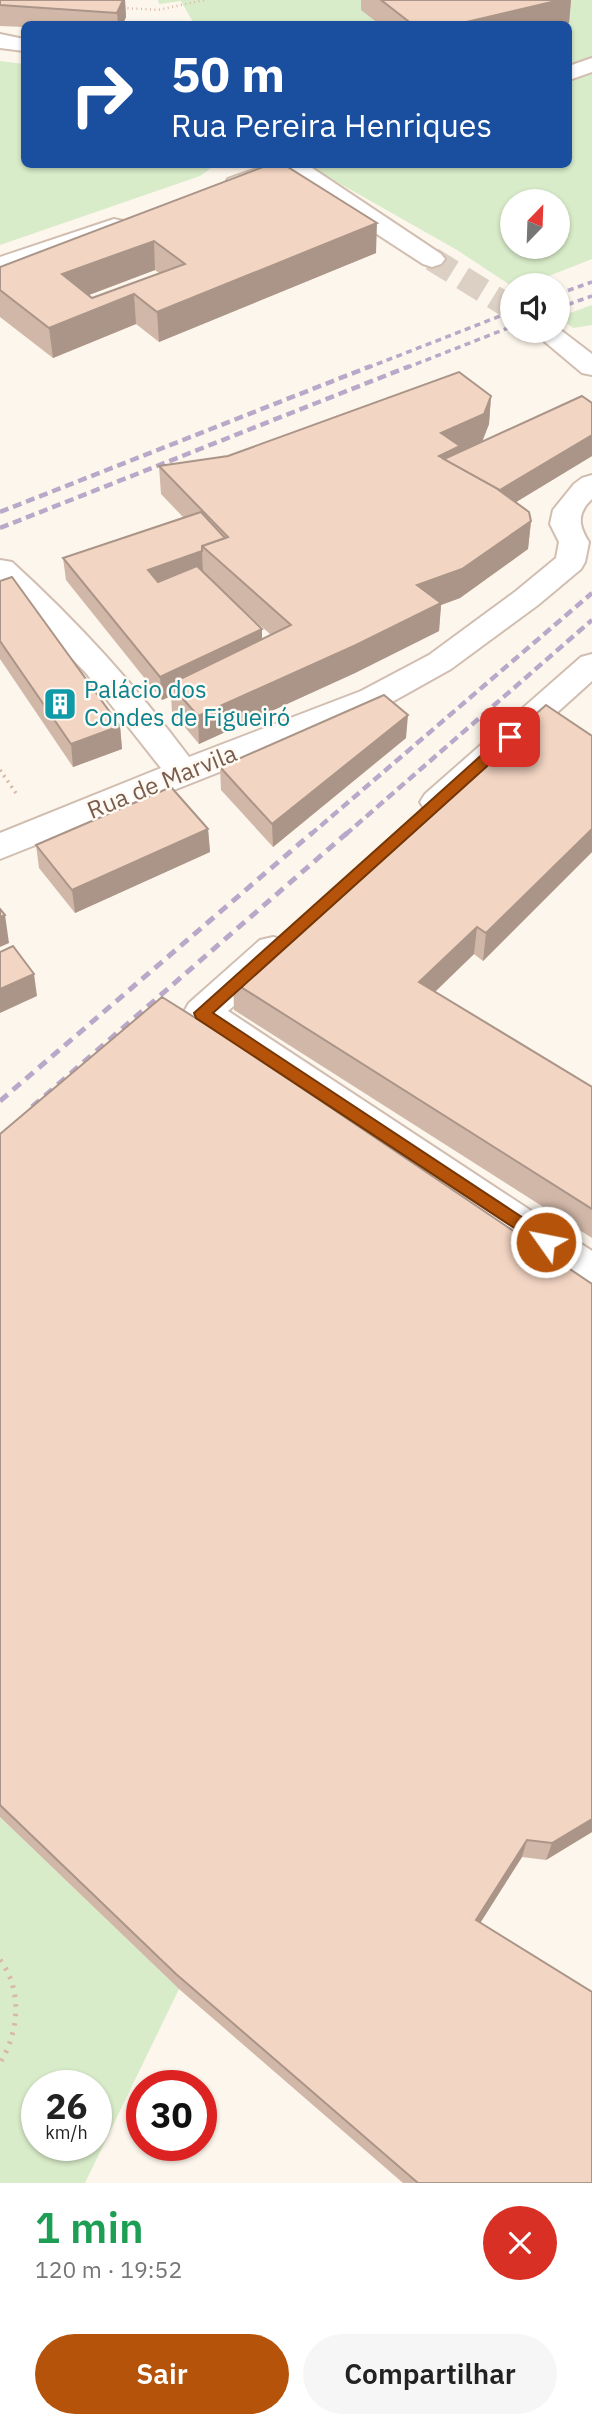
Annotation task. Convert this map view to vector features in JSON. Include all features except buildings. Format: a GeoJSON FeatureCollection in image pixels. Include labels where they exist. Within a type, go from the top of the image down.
{"type":"FeatureCollection","features":[{"type":"Feature","properties":{"kind":"street"},"geometry":{"type":"LineString","coordinates":[[0,41],[21,44]]}},
{"type":"Feature","properties":{"kind":"street"},"geometry":{"type":"LineString","coordinates":[[572,72],[592,65]]}},
{"type":"Feature","properties":{"kind":"street"},"geometry":{"type":"LineString","coordinates":[[216,191],[281,168]]}},
{"type":"Feature","properties":{"kind":"street"},"geometry":{"type":"LineString","coordinates":[[294,168],[432,260]]}},
{"type":"Feature","properties":{"kind":"street"},"geometry":{"type":"LineString","coordinates":[[0,265],[140,217]]}},
{"type":"Feature","properties":{"kind":"street"},"geometry":{"type":"LineString","coordinates":[[561,343],[592,367]]}},
{"type":"Feature","properties":{"kind":"street","name":"Rua de Marvila"},"geometry":{"type":"LineString","coordinates":[[0,847],[182,772],[372,699],[440,662],[527,598],[570,562],[574,542],[567,534],[564,520],[569,504],[592,484]]}},
{"type":"Feature","properties":{"kind":"street"},"geometry":{"type":"LineString","coordinates":[[1,569],[36,599],[142,716],[182,772]]}},
{"type":"Feature","properties":{"kind":"street"},"geometry":{"type":"LineString","coordinates":[[418,820],[592,664]]}},
{"type":"Feature","properties":{"kind":"street"},"geometry":{"type":"LineString","coordinates":[[294,931],[202,1013],[592,1273]]}},
{"type":"Feature","properties":{"kind":"path"},"geometry":{"type":"LineString","coordinates":[[118,7],[158,10],[204,0]]}},
{"type":"Feature","properties":{"kind":"path"},"geometry":{"type":"LineString","coordinates":[[0,1960],[8,1967],[17,2007],[8,2053],[0,2063]]}},
{"type":"Feature","properties":{"kind":"green space"},"geometry":{"type":"Polygon","coordinates":[[[158,0],[592,0],[592,259],[556,273],[500,273],[500,278],[457,250],[312,168],[572,168],[572,21],[192,21],[181,1],[159,4],[158,0]]]}},
{"type":"Feature","properties":{"kind":"green space"},"geometry":{"type":"Polygon","coordinates":[[[0,61],[21,64],[21,168],[211,168],[200,176],[0,245],[0,61]]]}},
{"type":"Feature","properties":{"kind":"green space"},"geometry":{"type":"Polygon","coordinates":[[[592,305],[592,325],[573,328],[570,326],[570,313],[592,305]]]}},
{"type":"Feature","properties":{"kind":"green space"},"geometry":{"type":"Polygon","coordinates":[[[0,1817],[179,1989],[140,2070],[126,2070],[126,2098],[112,2127],[112,2070],[21,2070],[21,2161],[96,2161],[85,2183],[0,2183],[0,1817]]]}},
{"type":"Feature","properties":{"kind":"tunnel"},"geometry":{"type":"LineString","coordinates":[[432,259],[500,301]]}},
{"type":"Feature","properties":{"kind":"railway"},"geometry":{"type":"LineString","coordinates":[[570,290],[592,282]]}},
{"type":"Feature","properties":{"kind":"railway"},"geometry":{"type":"LineString","coordinates":[[570,304],[592,296]]}},
{"type":"Feature","properties":{"kind":"railway"},"geometry":{"type":"LineString","coordinates":[[367,368],[500,316]]}},
{"type":"Feature","properties":{"kind":"railway"},"geometry":{"type":"LineString","coordinates":[[406,368],[500,331]]}},
{"type":"Feature","properties":{"kind":"railway"},"geometry":{"type":"LineString","coordinates":[[0,512],[371,366]]}},
{"type":"Feature","properties":{"kind":"railway"},"geometry":{"type":"LineString","coordinates":[[0,528],[410,366]]}},
{"type":"Feature","properties":{"kind":"railway"},"geometry":{"type":"LineString","coordinates":[[310,835],[592,593]]}},
{"type":"Feature","properties":{"kind":"railway"},"geometry":{"type":"LineString","coordinates":[[345,835],[592,620]]}},
{"type":"Feature","properties":{"kind":"railway"},"geometry":{"type":"LineString","coordinates":[[0,1101],[312,833]]}},
{"type":"Feature","properties":{"kind":"railway"},"geometry":{"type":"LineString","coordinates":[[32,1107],[347,833]]}},
{"type":"Feature","properties":{"kind":"place","name":"Palácio dos Condes de Figueiró"},"geometry":{"type":"Point","coordinates":[60,704]}},
{"type":"Feature","properties":{"kind":"route"},"geometry":{"type":"LineString","coordinates":[[510,737],[202,1013],[546,1242]]}}]}
